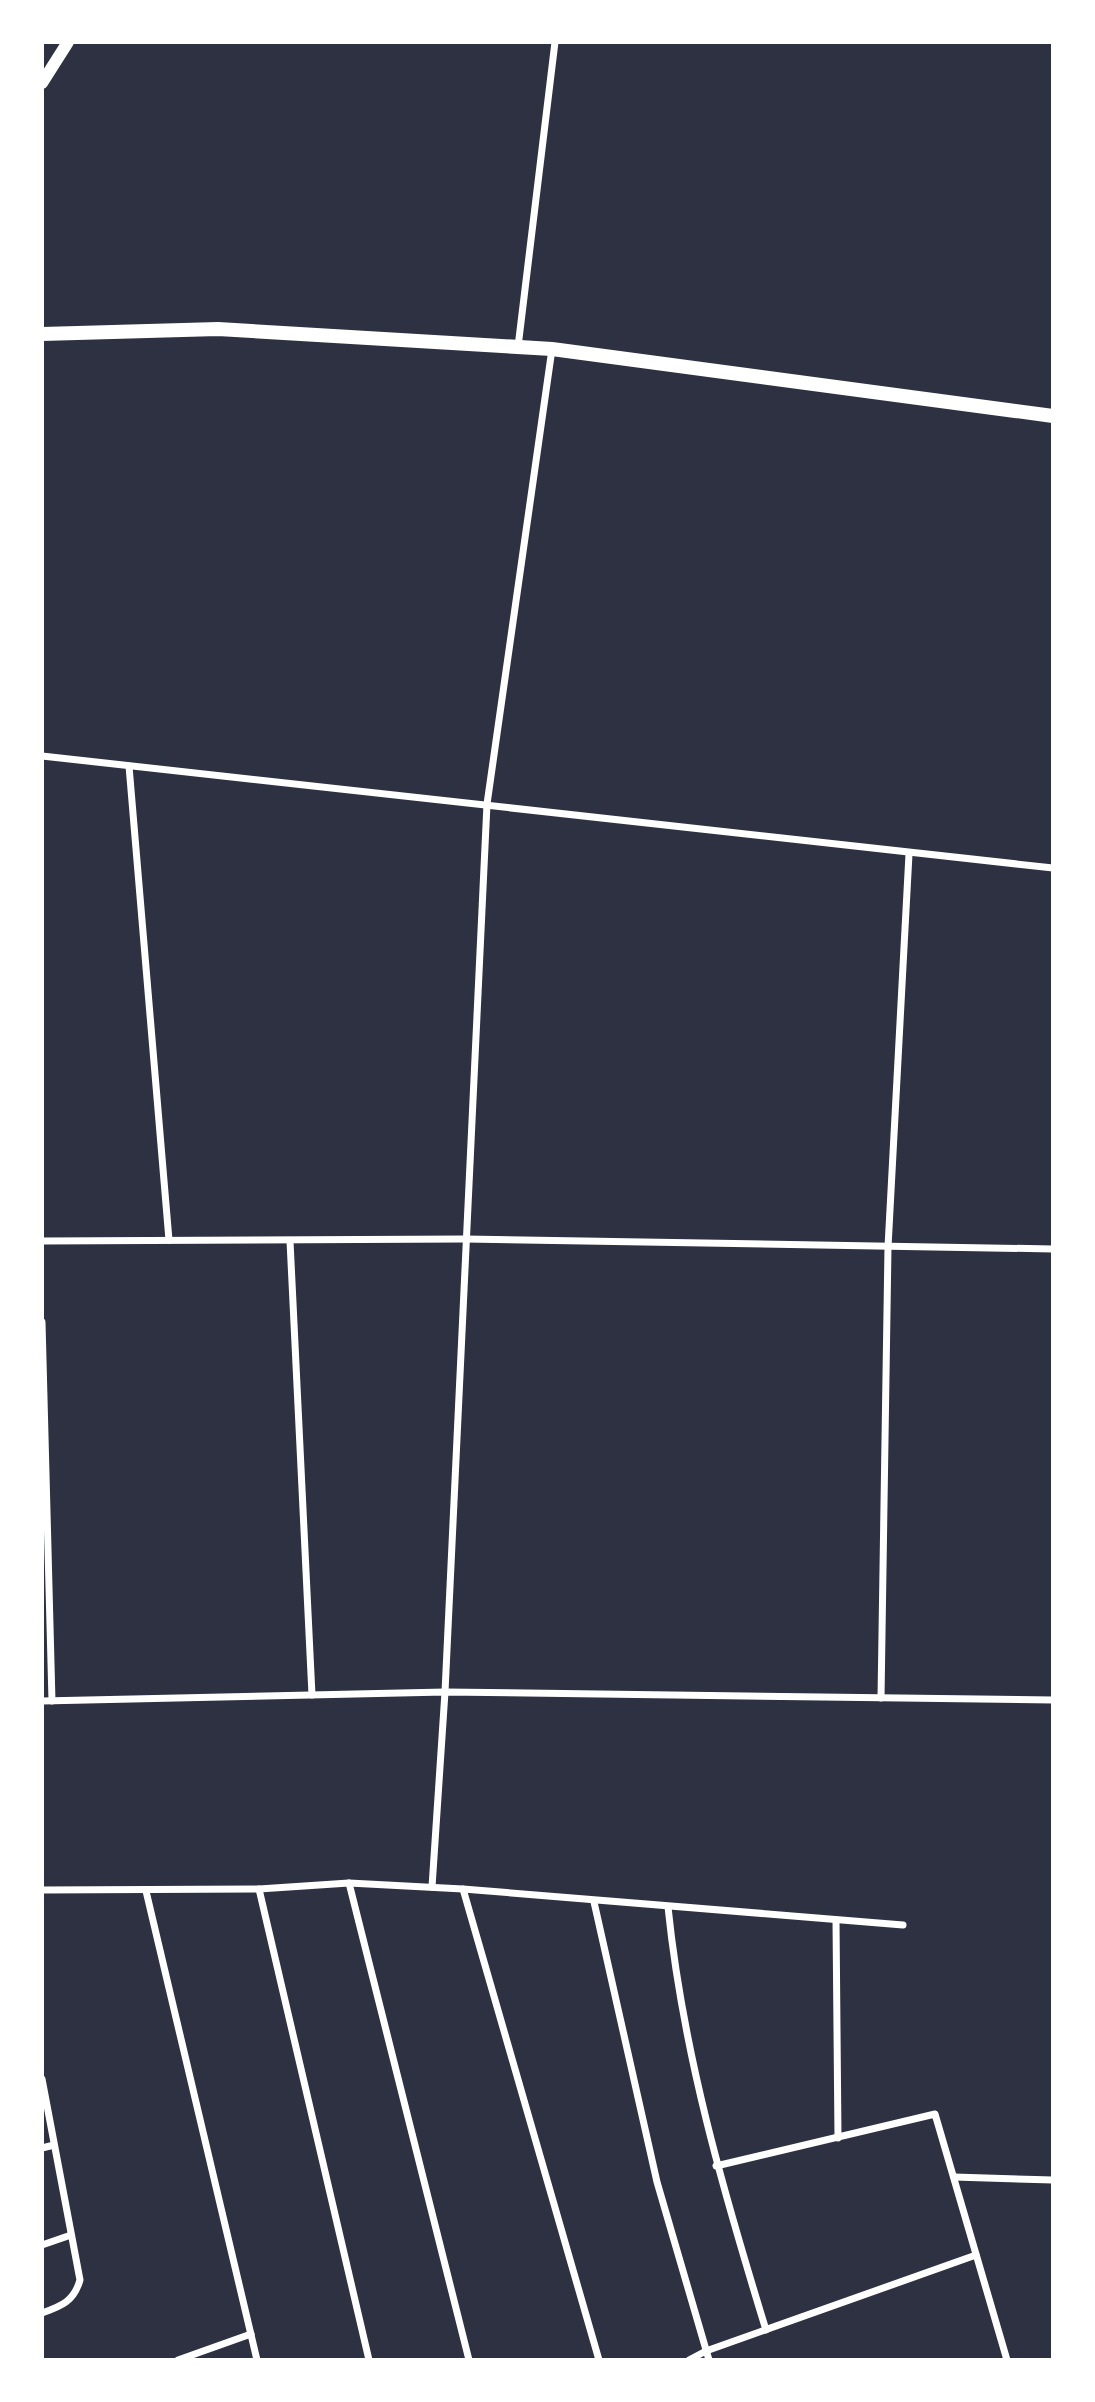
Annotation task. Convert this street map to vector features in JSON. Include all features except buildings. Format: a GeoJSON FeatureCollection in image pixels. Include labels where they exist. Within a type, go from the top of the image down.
{"type":"FeatureCollection","features":[{"type":"Feature","properties":{"kind":"main road"},"geometry":{"type":"LineString","coordinates":[[42,334],[218,329],[552,349],[1053,416]]}},
{"type":"Feature","properties":{"kind":"street"},"geometry":{"type":"LineString","coordinates":[[42,83],[68,42]]}},
{"type":"Feature","properties":{"kind":"street"},"geometry":{"type":"LineString","coordinates":[[518,347],[555,42]]}},
{"type":"Feature","properties":{"kind":"street"},"geometry":{"type":"LineString","coordinates":[[432,1887],[445,1692],[487,804],[552,349]]}},
{"type":"Feature","properties":{"kind":"street"},"geometry":{"type":"LineString","coordinates":[[42,756],[1053,869]]}},
{"type":"Feature","properties":{"kind":"street"},"geometry":{"type":"LineString","coordinates":[[129,766],[169,1240]]}},
{"type":"Feature","properties":{"kind":"street"},"geometry":{"type":"LineString","coordinates":[[881,1698],[888,1247],[909,854]]}},
{"type":"Feature","properties":{"kind":"street"},"geometry":{"type":"LineString","coordinates":[[42,1241],[465,1239],[1053,1250]]}},
{"type":"Feature","properties":{"kind":"street"},"geometry":{"type":"LineString","coordinates":[[290,1241],[312,1695]]}},
{"type":"Feature","properties":{"kind":"street"},"geometry":{"type":"LineString","coordinates":[[42,1322],[52,1701]]}},
{"type":"Feature","properties":{"kind":"street"},"geometry":{"type":"LineString","coordinates":[[42,1701],[445,1692],[1053,1700]]}},
{"type":"Feature","properties":{"kind":"street"},"geometry":{"type":"LineString","coordinates":[[349,1882],[469,2360]]}},
{"type":"Feature","properties":{"kind":"street"},"geometry":{"type":"LineString","coordinates":[[42,1890],[260,1889],[349,1882],[903,1925]]}},
{"type":"Feature","properties":{"kind":"street"},"geometry":{"type":"LineString","coordinates":[[260,1889],[369,2360]]}},
{"type":"Feature","properties":{"kind":"street"},"geometry":{"type":"LineString","coordinates":[[463,1889],[599,2360]]}},
{"type":"Feature","properties":{"kind":"street"},"geometry":{"type":"LineString","coordinates":[[145,1891],[257,2360]]}},
{"type":"Feature","properties":{"kind":"street"},"geometry":{"type":"LineString","coordinates":[[594,1902],[657,2182],[709,2360]]}},
{"type":"Feature","properties":{"kind":"street"},"geometry":{"type":"LineString","coordinates":[[668,1907],[676,1984],[716,2166],[766,2330]]}},
{"type":"Feature","properties":{"kind":"street"},"geometry":{"type":"LineString","coordinates":[[836,1920],[838,2138]]}},
{"type":"Feature","properties":{"kind":"street"},"geometry":{"type":"LineString","coordinates":[[42,2079],[80,2280],[69,2301],[42,2313]]}},
{"type":"Feature","properties":{"kind":"street"},"geometry":{"type":"LineString","coordinates":[[716,2166],[935,2114],[1007,2360]]}},
{"type":"Feature","properties":{"kind":"street"},"geometry":{"type":"LineString","coordinates":[[42,2148],[54,2145]]}},
{"type":"Feature","properties":{"kind":"street"},"geometry":{"type":"LineString","coordinates":[[954,2177],[1053,2180]]}},
{"type":"Feature","properties":{"kind":"street"},"geometry":{"type":"LineString","coordinates":[[42,2245],[71,2235]]}},
{"type":"Feature","properties":{"kind":"street"},"geometry":{"type":"LineString","coordinates":[[689,2360],[706,2351],[976,2255]]}},
{"type":"Feature","properties":{"kind":"street"},"geometry":{"type":"LineString","coordinates":[[178,2360],[251,2334]]}}]}
